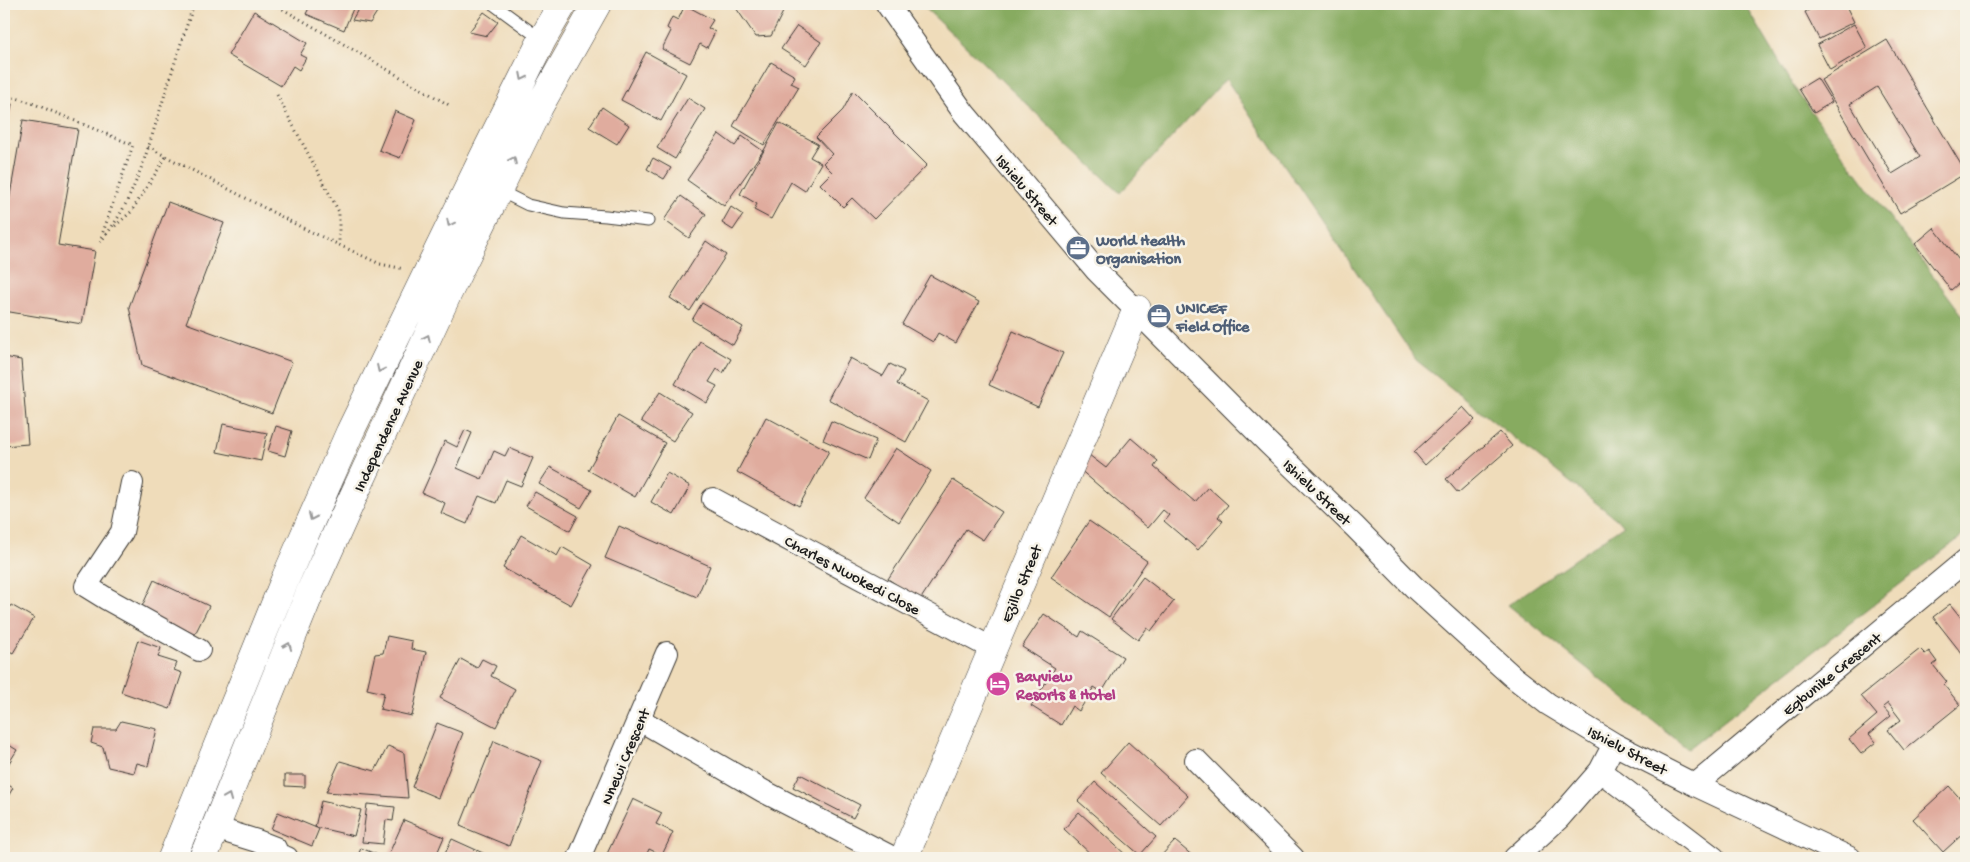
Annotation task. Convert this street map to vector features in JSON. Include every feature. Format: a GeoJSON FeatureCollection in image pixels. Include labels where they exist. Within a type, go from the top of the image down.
{"type":"FeatureCollection","features":[{"type":"Feature","properties":{"kind":"main road","name":"Independence Avenue"},"geometry":{"type":"LineString","coordinates":[[172,858],[286,577],[350,432],[426,273],[542,40],[563,4]]}},
{"type":"Feature","properties":{"kind":"main road","name":"Independence Avenue"},"geometry":{"type":"LineString","coordinates":[[203,858],[311,590],[447,295],[539,107],[597,4]]}},
{"type":"Feature","properties":{"kind":"main road","name":"Ezillo Street"},"geometry":{"type":"LineString","coordinates":[[904,858],[1137,309]]}},
{"type":"Feature","properties":{"kind":"main road"},"geometry":{"type":"LineString","coordinates":[[286,577],[311,590]]}},
{"type":"Feature","properties":{"kind":"street","name":"Ishielu Street"},"geometry":{"type":"LineString","coordinates":[[887,4],[964,113],[1096,270],[1137,309],[1268,443],[1460,630],[1512,676],[1548,704],[1614,744],[1695,785],[1850,858]]}},
{"type":"Feature","properties":{"kind":"street"},"geometry":{"type":"LineString","coordinates":[[132,483],[122,532],[86,586],[199,650]]}},
{"type":"Feature","properties":{"kind":"street","name":"Charles Nwokedi Close"},"geometry":{"type":"LineString","coordinates":[[713,498],[992,649]]}},
{"type":"Feature","properties":{"kind":"street","name":"Egbunike Crescent"},"geometry":{"type":"LineString","coordinates":[[1695,785],[1966,560]]}},
{"type":"Feature","properties":{"kind":"street","name":"Nnewi Crescent"},"geometry":{"type":"LineString","coordinates":[[579,858],[667,654]]}},
{"type":"Feature","properties":{"kind":"street"},"geometry":{"type":"LineString","coordinates":[[640,720],[763,790],[893,858]]}},
{"type":"Feature","properties":{"kind":"street"},"geometry":{"type":"LineString","coordinates":[[1515,858],[1559,818],[1600,771],[1614,744]]}},
{"type":"Feature","properties":{"kind":"street"},"geometry":{"type":"LineString","coordinates":[[1196,760],[1292,858]]}},
{"type":"Feature","properties":{"kind":"street"},"geometry":{"type":"LineString","coordinates":[[1600,771],[1714,858]]}},
{"type":"Feature","properties":{"kind":"street"},"geometry":{"type":"LineString","coordinates":[[215,828],[275,848],[278,855],[287,858]]}},
{"type":"Feature","properties":{"kind":"lane"},"geometry":{"type":"LineString","coordinates":[[493,4],[542,40]]}},
{"type":"Feature","properties":{"kind":"lane"},"geometry":{"type":"LineString","coordinates":[[498,190],[528,205],[564,213],[648,221]]}},
{"type":"Feature","properties":{"kind":"path"},"geometry":{"type":"LineString","coordinates":[[112,228],[126,203],[148,148],[194,4]]}},
{"type":"Feature","properties":{"kind":"path"},"geometry":{"type":"LineString","coordinates":[[274,4],[449,105]]}},
{"type":"Feature","properties":{"kind":"path"},"geometry":{"type":"LineString","coordinates":[[4,94],[32,103],[133,145],[100,242],[112,228],[131,212],[166,157]]}},
{"type":"Feature","properties":{"kind":"path"},"geometry":{"type":"LineString","coordinates":[[277,95],[338,212],[339,244]]}},
{"type":"Feature","properties":{"kind":"path"},"geometry":{"type":"LineString","coordinates":[[148,148],[303,228],[380,264],[426,273]]}},
{"type":"Feature","properties":{"kind":"green space"},"geometry":{"type":"Polygon","coordinates":[[[921,4],[1745,4],[1799,95],[1966,320],[1966,533],[1688,749],[1508,605],[1624,525],[1416,360],[1226,79],[1120,193],[921,4]]]}},
{"type":"Feature","properties":{"kind":"building"},"geometry":{"type":"Polygon","coordinates":[[[311,4],[355,4],[344,30],[306,14],[311,4]]]}},
{"type":"Feature","properties":{"kind":"building"},"geometry":{"type":"Polygon","coordinates":[[[361,4],[382,4],[370,23],[352,20],[361,4]]]}},
{"type":"Feature","properties":{"kind":"building"},"geometry":{"type":"Polygon","coordinates":[[[742,4],[784,4],[786,6],[771,36],[756,37],[736,8],[742,4]]]}},
{"type":"Feature","properties":{"kind":"building"},"geometry":{"type":"Polygon","coordinates":[[[1821,4],[1845,4],[1854,22],[1819,39],[1805,12],[1821,4]]]}},
{"type":"Feature","properties":{"kind":"building"},"geometry":{"type":"Polygon","coordinates":[[[685,5],[713,20],[708,28],[715,32],[707,48],[700,44],[690,63],[662,49],[671,31],[667,28],[672,17],[678,20],[685,5]]]}},
{"type":"Feature","properties":{"kind":"building"},"geometry":{"type":"Polygon","coordinates":[[[254,11],[307,43],[300,55],[306,58],[299,70],[293,66],[281,86],[228,55],[254,11]]]}},
{"type":"Feature","properties":{"kind":"building"},"geometry":{"type":"Polygon","coordinates":[[[484,12],[498,22],[487,36],[469,32],[484,12]]]}},
{"type":"Feature","properties":{"kind":"building"},"geometry":{"type":"Polygon","coordinates":[[[1854,24],[1867,48],[1830,70],[1817,45],[1854,24]]]}},
{"type":"Feature","properties":{"kind":"building"},"geometry":{"type":"Polygon","coordinates":[[[797,26],[821,42],[806,65],[781,49],[797,26]]]}},
{"type":"Feature","properties":{"kind":"building"},"geometry":{"type":"Polygon","coordinates":[[[1887,40],[1966,173],[1900,213],[1821,80],[1887,40]],[[1877,87],[1850,104],[1892,174],[1920,157],[1877,87]]]}},
{"type":"Feature","properties":{"kind":"building"},"geometry":{"type":"Polygon","coordinates":[[[646,52],[686,74],[661,121],[621,100],[646,52]]]}},
{"type":"Feature","properties":{"kind":"building"},"geometry":{"type":"Polygon","coordinates":[[[771,62],[795,76],[791,83],[799,87],[764,145],[733,126],[771,62]]]}},
{"type":"Feature","properties":{"kind":"building"},"geometry":{"type":"Polygon","coordinates":[[[1817,78],[1832,102],[1814,113],[1799,89],[1817,78]]]}},
{"type":"Feature","properties":{"kind":"building"},"geometry":{"type":"Polygon","coordinates":[[[853,91],[927,165],[874,219],[852,198],[843,207],[820,184],[832,172],[823,163],[832,154],[816,137],[843,110],[853,91]]]}},
{"type":"Feature","properties":{"kind":"building"},"geometry":{"type":"Polygon","coordinates":[[[688,98],[705,109],[675,159],[657,148],[688,98]]]}},
{"type":"Feature","properties":{"kind":"building"},"geometry":{"type":"Polygon","coordinates":[[[4,102],[12,104],[5,141],[4,141],[4,102]]]}},
{"type":"Feature","properties":{"kind":"building"},"geometry":{"type":"Polygon","coordinates":[[[602,107],[629,125],[617,144],[589,127],[602,107]]]}},
{"type":"Feature","properties":{"kind":"building"},"geometry":{"type":"Polygon","coordinates":[[[395,111],[416,120],[400,158],[379,150],[395,111]]]}},
{"type":"Feature","properties":{"kind":"building"},"geometry":{"type":"Polygon","coordinates":[[[23,120],[78,129],[58,245],[95,251],[82,324],[4,311],[4,230],[23,120]]]}},
{"type":"Feature","properties":{"kind":"building"},"geometry":{"type":"Polygon","coordinates":[[[779,123],[818,144],[810,157],[821,163],[805,191],[791,182],[771,219],[754,210],[757,204],[740,194],[779,123]]]}},
{"type":"Feature","properties":{"kind":"building"},"geometry":{"type":"Polygon","coordinates":[[[719,134],[735,146],[742,136],[763,151],[724,206],[687,180],[719,134]]]}},
{"type":"Feature","properties":{"kind":"building"},"geometry":{"type":"Polygon","coordinates":[[[653,158],[671,168],[664,179],[647,169],[653,158]]]}},
{"type":"Feature","properties":{"kind":"building"},"geometry":{"type":"Polygon","coordinates":[[[681,196],[706,214],[689,238],[664,220],[681,196]]]}},
{"type":"Feature","properties":{"kind":"building"},"geometry":{"type":"Polygon","coordinates":[[[168,202],[224,223],[186,323],[292,362],[272,413],[142,365],[129,307],[168,202]]]}},
{"type":"Feature","properties":{"kind":"building"},"geometry":{"type":"Polygon","coordinates":[[[731,207],[743,215],[733,230],[722,223],[731,207]]]}},
{"type":"Feature","properties":{"kind":"building"},"geometry":{"type":"Polygon","coordinates":[[[1934,228],[1966,269],[1966,277],[1951,290],[1915,244],[1934,228]]]}},
{"type":"Feature","properties":{"kind":"building"},"geometry":{"type":"Polygon","coordinates":[[[706,241],[726,255],[690,311],[670,298],[706,241]]]}},
{"type":"Feature","properties":{"kind":"building"},"geometry":{"type":"Polygon","coordinates":[[[930,275],[979,302],[956,343],[938,333],[933,342],[902,324],[930,275]]]}},
{"type":"Feature","properties":{"kind":"building"},"geometry":{"type":"Polygon","coordinates":[[[702,303],[743,327],[733,345],[692,320],[702,303]]]}},
{"type":"Feature","properties":{"kind":"building"},"geometry":{"type":"Polygon","coordinates":[[[1013,331],[1063,353],[1038,407],[989,385],[1013,331]]]}},
{"type":"Feature","properties":{"kind":"building"},"geometry":{"type":"Polygon","coordinates":[[[700,341],[731,359],[723,373],[717,369],[709,382],[717,386],[707,403],[675,384],[700,341]]]}},
{"type":"Feature","properties":{"kind":"building"},"geometry":{"type":"Polygon","coordinates":[[[4,357],[21,360],[28,444],[4,446],[4,357]]]}},
{"type":"Feature","properties":{"kind":"building"},"geometry":{"type":"Polygon","coordinates":[[[850,358],[883,376],[890,364],[904,371],[897,384],[928,401],[906,442],[828,399],[850,358]]]}},
{"type":"Feature","properties":{"kind":"building"},"geometry":{"type":"Polygon","coordinates":[[[660,392],[692,412],[673,441],[641,421],[660,392]]]}},
{"type":"Feature","properties":{"kind":"building"},"geometry":{"type":"Polygon","coordinates":[[[1463,407],[1475,420],[1425,465],[1414,452],[1463,407]]]}},
{"type":"Feature","properties":{"kind":"building"},"geometry":{"type":"Polygon","coordinates":[[[618,416],[665,443],[635,497],[588,470],[618,416]]]}},
{"type":"Feature","properties":{"kind":"building"},"geometry":{"type":"Polygon","coordinates":[[[766,417],[829,451],[799,506],[737,472],[766,417]]]}},
{"type":"Feature","properties":{"kind":"building"},"geometry":{"type":"Polygon","coordinates":[[[831,421],[876,440],[868,460],[823,440],[831,421]]]}},
{"type":"Feature","properties":{"kind":"building"},"geometry":{"type":"Polygon","coordinates":[[[223,424],[267,433],[261,461],[217,452],[223,424]]]}},
{"type":"Feature","properties":{"kind":"building"},"geometry":{"type":"Polygon","coordinates":[[[276,426],[292,431],[285,456],[268,451],[276,426]]]}},
{"type":"Feature","properties":{"kind":"building"},"geometry":{"type":"Polygon","coordinates":[[[465,430],[472,433],[457,468],[482,479],[494,451],[505,456],[509,448],[533,458],[521,486],[506,480],[496,503],[479,496],[467,524],[441,513],[445,503],[422,493],[445,441],[457,447],[465,430]]]}},
{"type":"Feature","properties":{"kind":"building"},"geometry":{"type":"Polygon","coordinates":[[[1500,432],[1512,446],[1458,493],[1446,479],[1500,432]]]}},
{"type":"Feature","properties":{"kind":"building"},"geometry":{"type":"Polygon","coordinates":[[[1131,438],[1158,461],[1154,467],[1195,502],[1208,487],[1228,505],[1218,517],[1223,521],[1198,550],[1164,521],[1169,515],[1163,510],[1148,528],[1078,468],[1089,455],[1106,468],[1131,438]]]}},
{"type":"Feature","properties":{"kind":"building"},"geometry":{"type":"Polygon","coordinates":[[[896,448],[931,471],[899,522],[864,498],[896,448]]]}},
{"type":"Feature","properties":{"kind":"building"},"geometry":{"type":"Polygon","coordinates":[[[550,467],[592,490],[581,508],[539,484],[550,467]]]}},
{"type":"Feature","properties":{"kind":"building"},"geometry":{"type":"Polygon","coordinates":[[[667,473],[690,486],[674,515],[651,502],[667,473]]]}},
{"type":"Feature","properties":{"kind":"building"},"geometry":{"type":"Polygon","coordinates":[[[953,480],[1002,512],[983,540],[966,529],[920,600],[888,579],[953,480]]]}},
{"type":"Feature","properties":{"kind":"building"},"geometry":{"type":"Polygon","coordinates":[[[535,492],[578,516],[570,531],[526,506],[535,492]]]}},
{"type":"Feature","properties":{"kind":"building"},"geometry":{"type":"Polygon","coordinates":[[[1089,521],[1147,561],[1109,617],[1051,577],[1089,521]]]}},
{"type":"Feature","properties":{"kind":"building"},"geometry":{"type":"Polygon","coordinates":[[[619,526],[710,566],[697,597],[605,558],[619,526]]]}},
{"type":"Feature","properties":{"kind":"building"},"geometry":{"type":"Polygon","coordinates":[[[521,535],[557,556],[562,547],[593,565],[571,605],[503,568],[521,535]]]}},
{"type":"Feature","properties":{"kind":"building"},"geometry":{"type":"Polygon","coordinates":[[[1143,577],[1174,601],[1151,631],[1147,628],[1138,640],[1111,619],[1143,577]]]}},
{"type":"Feature","properties":{"kind":"building"},"geometry":{"type":"Polygon","coordinates":[[[154,580],[209,606],[193,638],[139,613],[154,580]]]}},
{"type":"Feature","properties":{"kind":"building"},"geometry":{"type":"Polygon","coordinates":[[[1950,604],[1966,624],[1966,659],[1933,617],[1950,604]]]}},
{"type":"Feature","properties":{"kind":"building"},"geometry":{"type":"Polygon","coordinates":[[[11,605],[34,618],[13,653],[4,648],[4,617],[11,605]]]}},
{"type":"Feature","properties":{"kind":"building"},"geometry":{"type":"Polygon","coordinates":[[[1044,614],[1079,637],[1082,631],[1123,657],[1102,692],[1094,687],[1079,711],[1072,706],[1061,725],[1031,706],[1055,668],[1022,647],[1044,614]]]}},
{"type":"Feature","properties":{"kind":"building"},"geometry":{"type":"Polygon","coordinates":[[[387,636],[412,641],[411,649],[426,652],[412,716],[380,709],[384,693],[367,689],[375,654],[383,653],[387,636]]]}},
{"type":"Feature","properties":{"kind":"building"},"geometry":{"type":"Polygon","coordinates":[[[138,640],[161,648],[158,657],[177,663],[174,670],[182,673],[170,709],[121,692],[138,640]]]}},
{"type":"Feature","properties":{"kind":"building"},"geometry":{"type":"Polygon","coordinates":[[[1920,649],[1925,654],[1929,651],[1937,662],[1933,665],[1947,682],[1944,685],[1960,705],[1904,750],[1888,730],[1901,720],[1888,703],[1883,707],[1891,716],[1869,734],[1876,742],[1861,754],[1849,739],[1877,715],[1861,696],[1920,649]]]}},
{"type":"Feature","properties":{"kind":"building"},"geometry":{"type":"Polygon","coordinates":[[[461,659],[477,668],[482,659],[496,666],[491,676],[515,689],[496,727],[440,698],[461,659]]]}},
{"type":"Feature","properties":{"kind":"building"},"geometry":{"type":"Polygon","coordinates":[[[121,721],[157,729],[148,766],[137,763],[134,773],[108,767],[103,747],[91,743],[94,729],[116,729],[121,721]]]}},
{"type":"Feature","properties":{"kind":"building"},"geometry":{"type":"Polygon","coordinates":[[[437,723],[463,733],[438,798],[412,787],[437,723]]]}},
{"type":"Feature","properties":{"kind":"building"},"geometry":{"type":"Polygon","coordinates":[[[494,741],[542,761],[509,846],[460,826],[494,741]]]}},
{"type":"Feature","properties":{"kind":"building"},"geometry":{"type":"Polygon","coordinates":[[[4,742],[17,750],[4,771],[4,742]]]}},
{"type":"Feature","properties":{"kind":"building"},"geometry":{"type":"Polygon","coordinates":[[[1128,742],[1188,796],[1161,826],[1101,773],[1128,742]]]}},
{"type":"Feature","properties":{"kind":"building"},"geometry":{"type":"Polygon","coordinates":[[[388,746],[404,753],[408,798],[326,792],[340,761],[375,771],[388,746]]]}},
{"type":"Feature","properties":{"kind":"building"},"geometry":{"type":"Polygon","coordinates":[[[800,774],[860,805],[853,818],[793,787],[800,774]]]}},
{"type":"Feature","properties":{"kind":"building"},"geometry":{"type":"Polygon","coordinates":[[[285,775],[305,775],[305,787],[285,786],[285,775]]]}},
{"type":"Feature","properties":{"kind":"building"},"geometry":{"type":"Polygon","coordinates":[[[4,782],[13,788],[4,803],[4,782]]]}},
{"type":"Feature","properties":{"kind":"building"},"geometry":{"type":"Polygon","coordinates":[[[1095,782],[1156,837],[1140,855],[1078,801],[1095,782]]]}},
{"type":"Feature","properties":{"kind":"building"},"geometry":{"type":"Polygon","coordinates":[[[1949,786],[1966,805],[1966,831],[1943,852],[1913,819],[1949,786]]]}},
{"type":"Feature","properties":{"kind":"building"},"geometry":{"type":"Polygon","coordinates":[[[633,799],[662,813],[656,824],[673,832],[662,855],[649,849],[645,858],[605,858],[633,799]]]}},
{"type":"Feature","properties":{"kind":"building"},"geometry":{"type":"Polygon","coordinates":[[[321,801],[361,810],[354,836],[315,827],[321,801]]]}},
{"type":"Feature","properties":{"kind":"building"},"geometry":{"type":"Polygon","coordinates":[[[367,804],[395,807],[393,821],[386,820],[383,844],[362,842],[367,804]]]}},
{"type":"Feature","properties":{"kind":"building"},"geometry":{"type":"Polygon","coordinates":[[[278,812],[319,829],[312,846],[271,829],[278,812]]]}},
{"type":"Feature","properties":{"kind":"building"},"geometry":{"type":"Polygon","coordinates":[[[1079,812],[1127,856],[1125,858],[1095,858],[1064,829],[1079,812]]]}},
{"type":"Feature","properties":{"kind":"building"},"geometry":{"type":"Polygon","coordinates":[[[404,820],[444,837],[435,858],[387,858],[404,820]]]}},
{"type":"Feature","properties":{"kind":"building"},"geometry":{"type":"Polygon","coordinates":[[[452,839],[494,858],[443,858],[452,839]]]}},
{"type":"Feature","properties":{"kind":"building"},"geometry":{"type":"Polygon","coordinates":[[[1175,841],[1195,858],[1159,858],[1175,841]]]}},
{"type":"Feature","properties":{"kind":"building"},"geometry":{"type":"Polygon","coordinates":[[[361,848],[378,855],[376,858],[357,858],[361,848]]]}},
{"type":"Feature","properties":{"kind":"place","name":"World Health Organisation"},"geometry":{"type":"Point","coordinates":[1078,248]}},
{"type":"Feature","properties":{"kind":"place","name":"UNICEF Field Office"},"geometry":{"type":"Point","coordinates":[1159,316]}},
{"type":"Feature","properties":{"kind":"place","name":"Bayview Resorts & Hotel"},"geometry":{"type":"Point","coordinates":[998,684]}}]}
